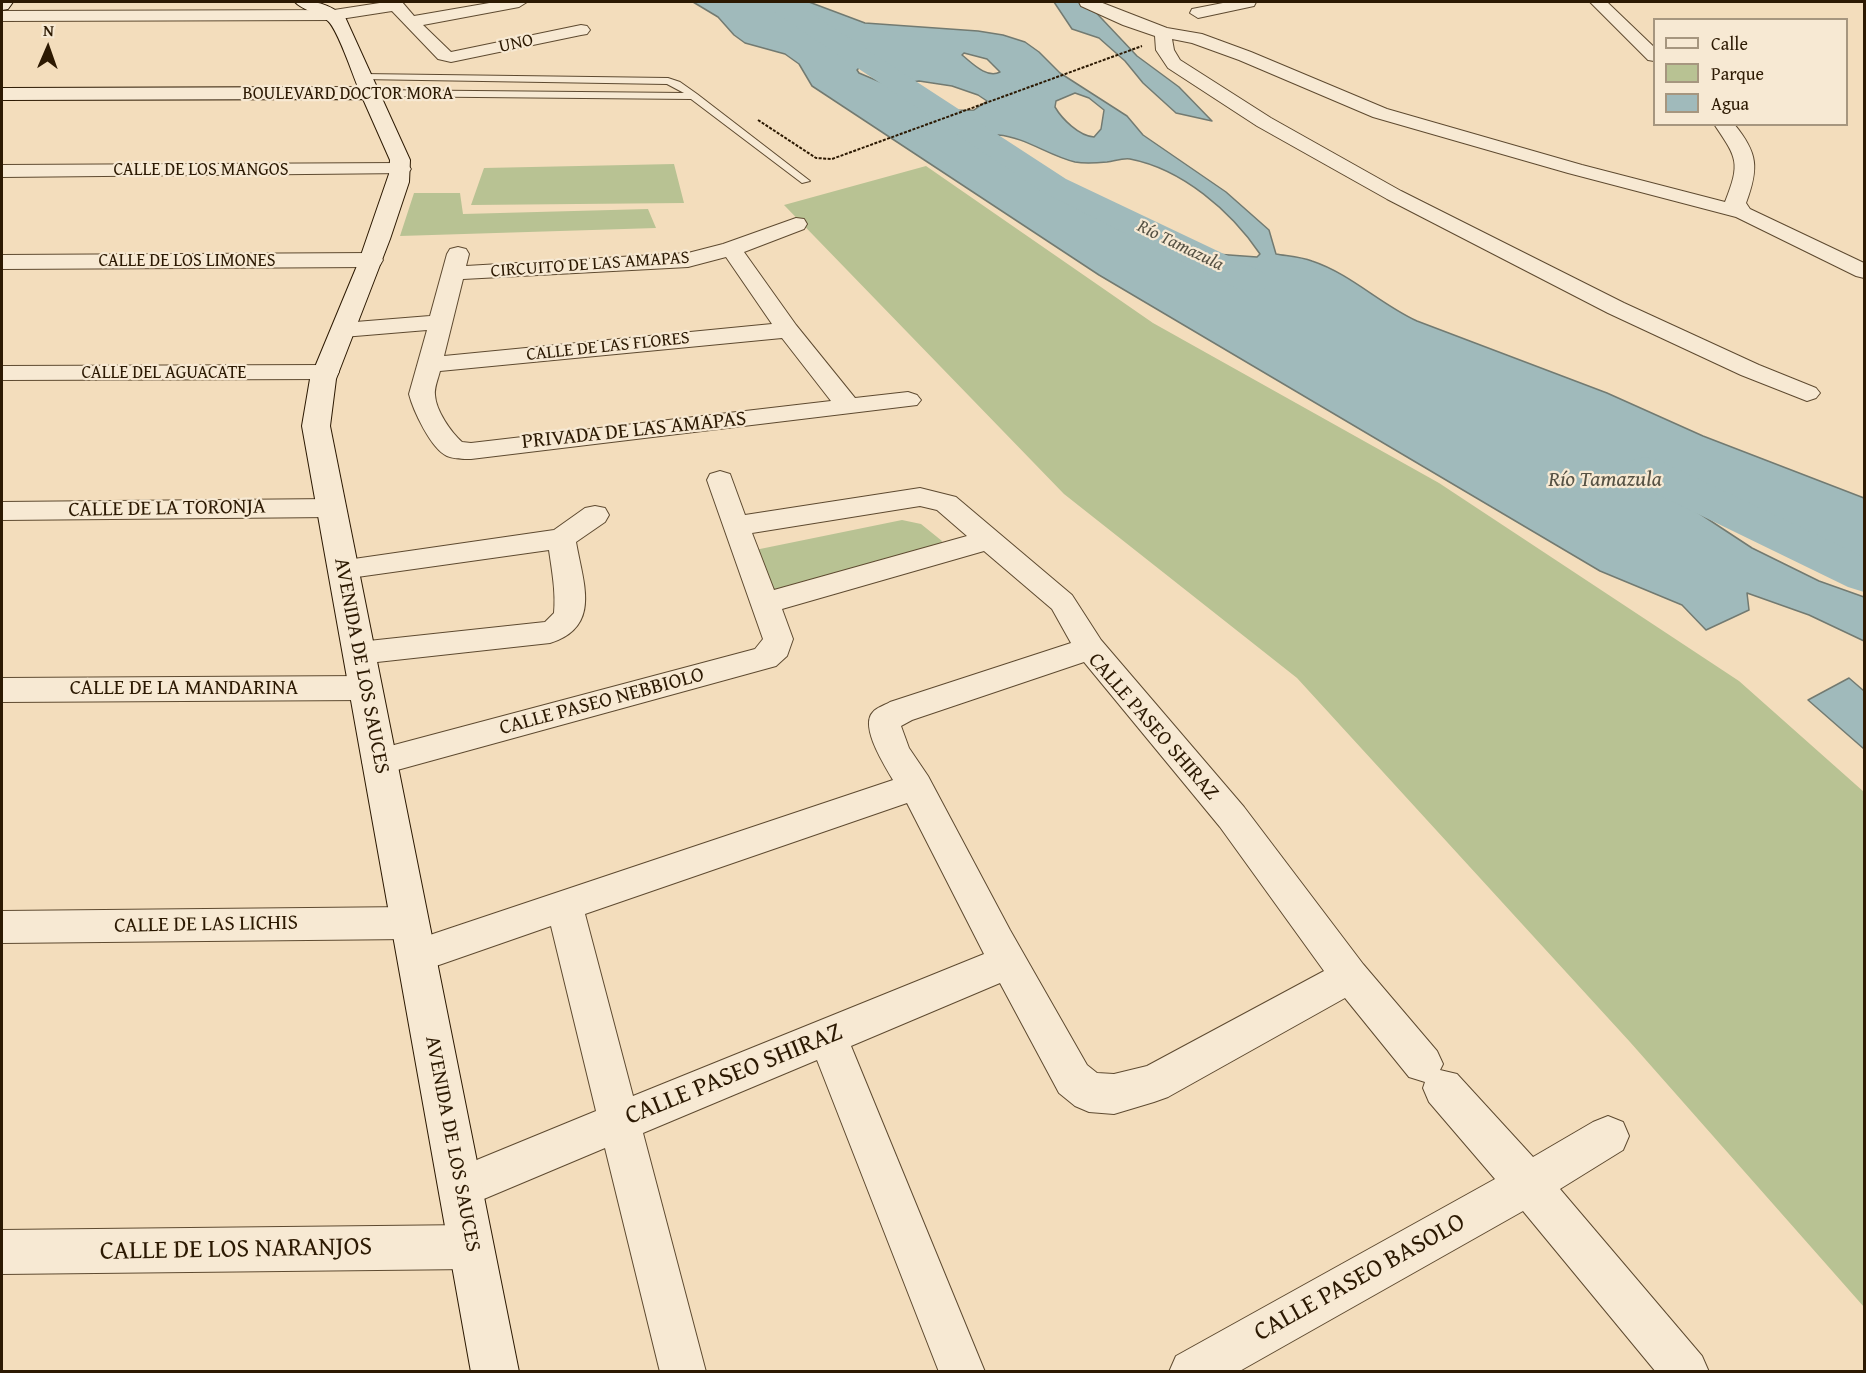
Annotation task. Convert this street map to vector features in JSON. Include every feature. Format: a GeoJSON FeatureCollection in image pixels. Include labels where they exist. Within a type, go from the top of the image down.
{"type":"FeatureCollection","features":[{"type":"Feature","properties":{"kind":"street"},"geometry":{"type":"LineString","coordinates":[[304,2],[334,15],[339,21],[400,160],[401,170]]}},
{"type":"Feature","properties":{"kind":"street"},"geometry":{"type":"LineString","coordinates":[[2,16],[334,15],[395,3],[410,22],[519,2]]}},
{"type":"Feature","properties":{"kind":"street"},"geometry":{"type":"LineString","coordinates":[[1087,2],[1129,21],[1164,33],[1196,38],[1245,56],[1380,113],[1544,161],[1743,213],[1864,271]]}},
{"type":"Feature","properties":{"kind":"street"},"geometry":{"type":"LineString","coordinates":[[1181,2],[1198,13],[1248,2]]}},
{"type":"Feature","properties":{"kind":"street"},"geometry":{"type":"LineString","coordinates":[[1598,2],[1653,55]]}},
{"type":"Feature","properties":{"kind":"street"},"geometry":{"type":"LineString","coordinates":[[1196,38],[1198,13]]}},
{"type":"Feature","properties":{"kind":"street","name":"UNO"},"geometry":{"type":"LineString","coordinates":[[410,22],[444,55],[451,57],[581,30]]}},
{"type":"Feature","properties":{"kind":"street"},"geometry":{"type":"LineString","coordinates":[[1164,33],[1162,39],[1168,58],[1174,64],[1264,122],[1394,195],[1616,308],[1750,370],[1807,393]]}},
{"type":"Feature","properties":{"kind":"street","name":"BOULEVARD DOCTOR MORA"},"geometry":{"type":"LineString","coordinates":[[2,78],[367,85]]}},
{"type":"Feature","properties":{"kind":"street","name":"BOULEVARD DOCTOR MORA"},"geometry":{"type":"LineString","coordinates":[[2,94],[367,85]]}},
{"type":"Feature","properties":{"kind":"street"},"geometry":{"type":"LineString","coordinates":[[1724,126],[1744,156],[1747,173],[1735,203],[1743,213]]}},
{"type":"Feature","properties":{"kind":"street","name":"CALLE DE LOS MANGOS"},"geometry":{"type":"LineString","coordinates":[[2,171],[401,170]]}},
{"type":"Feature","properties":{"kind":"street","name":"AVENIDA DE LOS SAUCES"},"geometry":{"type":"LineString","coordinates":[[401,170],[372,260],[327,372],[316,409],[316,426],[495,1371]]}},
{"type":"Feature","properties":{"kind":"street","name":"CIRCUITO DE LAS AMAPAS"},"geometry":{"type":"LineString","coordinates":[[429,365],[455,264],[679,261],[711,256],[796,224]]}},
{"type":"Feature","properties":{"kind":"street"},"geometry":{"type":"LineString","coordinates":[[730,249],[788,330],[849,407]]}},
{"type":"Feature","properties":{"kind":"street","name":"CALLE DE LOS LIMONES"},"geometry":{"type":"LineString","coordinates":[[2,262],[372,260]]}},
{"type":"Feature","properties":{"kind":"street"},"geometry":{"type":"LineString","coordinates":[[345,324],[441,317]]}},
{"type":"Feature","properties":{"kind":"street","name":"CALLE DE LAS FLORES"},"geometry":{"type":"LineString","coordinates":[[429,365],[788,330]]}},
{"type":"Feature","properties":{"kind":"street","name":"PRIVADA DE LAS AMAPAS"},"geometry":{"type":"LineString","coordinates":[[429,365],[422,394],[423,405],[448,443],[456,450],[471,451],[908,400]]}},
{"type":"Feature","properties":{"kind":"street","name":"CALLE DEL AGUACATE"},"geometry":{"type":"LineString","coordinates":[[2,373],[327,372]]}},
{"type":"Feature","properties":{"kind":"street","name":"CALLE PASEO NEBBIOLO"},"geometry":{"type":"LineString","coordinates":[[380,762],[765,658],[776,648],[778,639],[720,480]]}},
{"type":"Feature","properties":{"kind":"street"},"geometry":{"type":"LineString","coordinates":[[735,526],[920,497],[946,503],[1062,602],[1090,648]]}},
{"type":"Feature","properties":{"kind":"street","name":"CALLE DE LA TORONJA"},"geometry":{"type":"LineString","coordinates":[[2,511],[332,508]]}},
{"type":"Feature","properties":{"kind":"street"},"geometry":{"type":"LineString","coordinates":[[343,569],[561,540],[595,515]]}},
{"type":"Feature","properties":{"kind":"street"},"geometry":{"type":"LineString","coordinates":[[359,653],[550,632],[558,629],[565,623],[571,609],[561,540]]}},
{"type":"Feature","properties":{"kind":"street"},"geometry":{"type":"LineString","coordinates":[[766,603],[988,540]]}},
{"type":"Feature","properties":{"kind":"street","name":"CALLE PASEO SHIRAZ"},"geometry":{"type":"LineString","coordinates":[[1350,976],[1154,1083],[1114,1094],[1089,1092],[1073,1079],[1007,962],[916,786],[886,734],[885,721],[901,711],[1090,648],[1232,817],[1350,976],[1433,1076],[1528,1184]]}},
{"type":"Feature","properties":{"kind":"street","name":"CALLE DE LA MANDARINA"},"geometry":{"type":"LineString","coordinates":[[2,690],[366,688]]}},
{"type":"Feature","properties":{"kind":"street"},"geometry":{"type":"LineString","coordinates":[[413,940],[564,904],[916,786]]}},
{"type":"Feature","properties":{"kind":"street"},"geometry":{"type":"LineString","coordinates":[[564,904],[683,1371]]}},
{"type":"Feature","properties":{"kind":"street","name":"CALLE DE LAS LICHIS"},"geometry":{"type":"LineString","coordinates":[[2,927],[413,940]]}},
{"type":"Feature","properties":{"kind":"street","name":"CALLE PASEO SHIRAZ"},"geometry":{"type":"LineString","coordinates":[[460,1188],[618,1121],[828,1039],[1007,962]]}},
{"type":"Feature","properties":{"kind":"street"},"geometry":{"type":"LineString","coordinates":[[828,1039],[962,1371]]}},
{"type":"Feature","properties":{"kind":"street","name":"CALLE PASEO BASOLO"},"geometry":{"type":"LineString","coordinates":[[1192,1371],[1528,1184],[1608,1136]]}},
{"type":"Feature","properties":{"kind":"street"},"geometry":{"type":"LineString","coordinates":[[1528,1184],[1686,1371]]}},
{"type":"Feature","properties":{"kind":"street","name":"CALLE DE LOS NARANJOS"},"geometry":{"type":"LineString","coordinates":[[2,1252],[471,1247]]}},
{"type":"Feature","properties":{"kind":"lane","name":"BOULEVARD DOCTOR MORA"},"geometry":{"type":"LineString","coordinates":[[367,85],[668,81],[677,84],[694,96]]}},
{"type":"Feature","properties":{"kind":"lane","name":"BOULEVARD DOCTOR MORA"},"geometry":{"type":"LineString","coordinates":[[367,85],[694,96]]}},
{"type":"Feature","properties":{"kind":"lane"},"geometry":{"type":"LineString","coordinates":[[694,96],[805,181]]}},
{"type":"Feature","properties":{"kind":"path"},"geometry":{"type":"LineString","coordinates":[[832,159],[1143,46]]}},
{"type":"Feature","properties":{"kind":"green space"},"geometry":{"type":"Polygon","coordinates":[[[674,164],[684,203],[471,205],[484,168],[674,164]]]}},
{"type":"Feature","properties":{"kind":"green space"},"geometry":{"type":"Polygon","coordinates":[[[926,166],[1153,323],[1439,483],[1739,681],[1864,792],[1864,1307],[1630,1042],[1297,678],[1064,494],[784,205],[926,166]]]}},
{"type":"Feature","properties":{"kind":"green space"},"geometry":{"type":"Polygon","coordinates":[[[414,193],[460,193],[463,214],[648,209],[656,228],[400,236],[414,193]]]}},
{"type":"Feature","properties":{"kind":"green space"},"geometry":{"type":"Polygon","coordinates":[[[902,520],[921,524],[942,541],[939,549],[776,601],[755,550],[902,520]]]}},
{"type":"Feature","properties":{"kind":"water","name":"Río Tamazula"},"geometry":{"type":"Polygon","coordinates":[[[693,2],[809,2],[865,23],[978,31],[1003,35],[1025,42],[1060,73],[1127,116],[1143,135],[1226,192],[1269,230],[1276,254],[1303,258],[1340,273],[1417,321],[1607,393],[1703,436],[1864,498],[1864,564],[1800,530],[1755,510],[1732,503],[1684,500],[1688,506],[1752,548],[1819,581],[1864,597],[1864,641],[1809,615],[1747,593],[1749,610],[1706,630],[1682,605],[1600,571],[1099,275],[812,86],[799,64],[785,54],[745,43],[734,35],[718,17],[693,2]],[[964,53],[962,55],[985,72],[995,74],[1000,72],[987,59],[964,53]],[[859,68],[857,70],[930,111],[974,110],[987,101],[978,95],[952,86],[919,81],[906,83],[896,77],[859,68]],[[1075,93],[1056,101],[1055,107],[1066,122],[1083,134],[1094,137],[1101,129],[1104,110],[1089,98],[1075,93]],[[998,135],[995,138],[1008,154],[1053,188],[1157,244],[1202,253],[1257,257],[1260,254],[1235,222],[1220,208],[1204,194],[1168,172],[1130,159],[1095,163],[1075,162],[1008,136],[998,135]]]}},
{"type":"Feature","properties":{"kind":"water"},"geometry":{"type":"Polygon","coordinates":[[[1054,2],[1086,2],[1137,56],[1179,87],[1212,121],[1176,113],[1099,38],[1072,29],[1054,2]]]}},
{"type":"Feature","properties":{"kind":"water"},"geometry":{"type":"Polygon","coordinates":[[[1849,678],[1864,691],[1864,749],[1808,700],[1849,678]]]}},
{"type":"Feature","properties":{"kind":"waterway","name":"Río Tamazula"},"geometry":{"type":"LineString","coordinates":[[777,2],[1055,186],[1251,281]]}},
{"type":"Feature","properties":{"kind":"waterway","name":"Río Tamazula"},"geometry":{"type":"LineString","coordinates":[[1645,471],[1864,576]]}}]}
